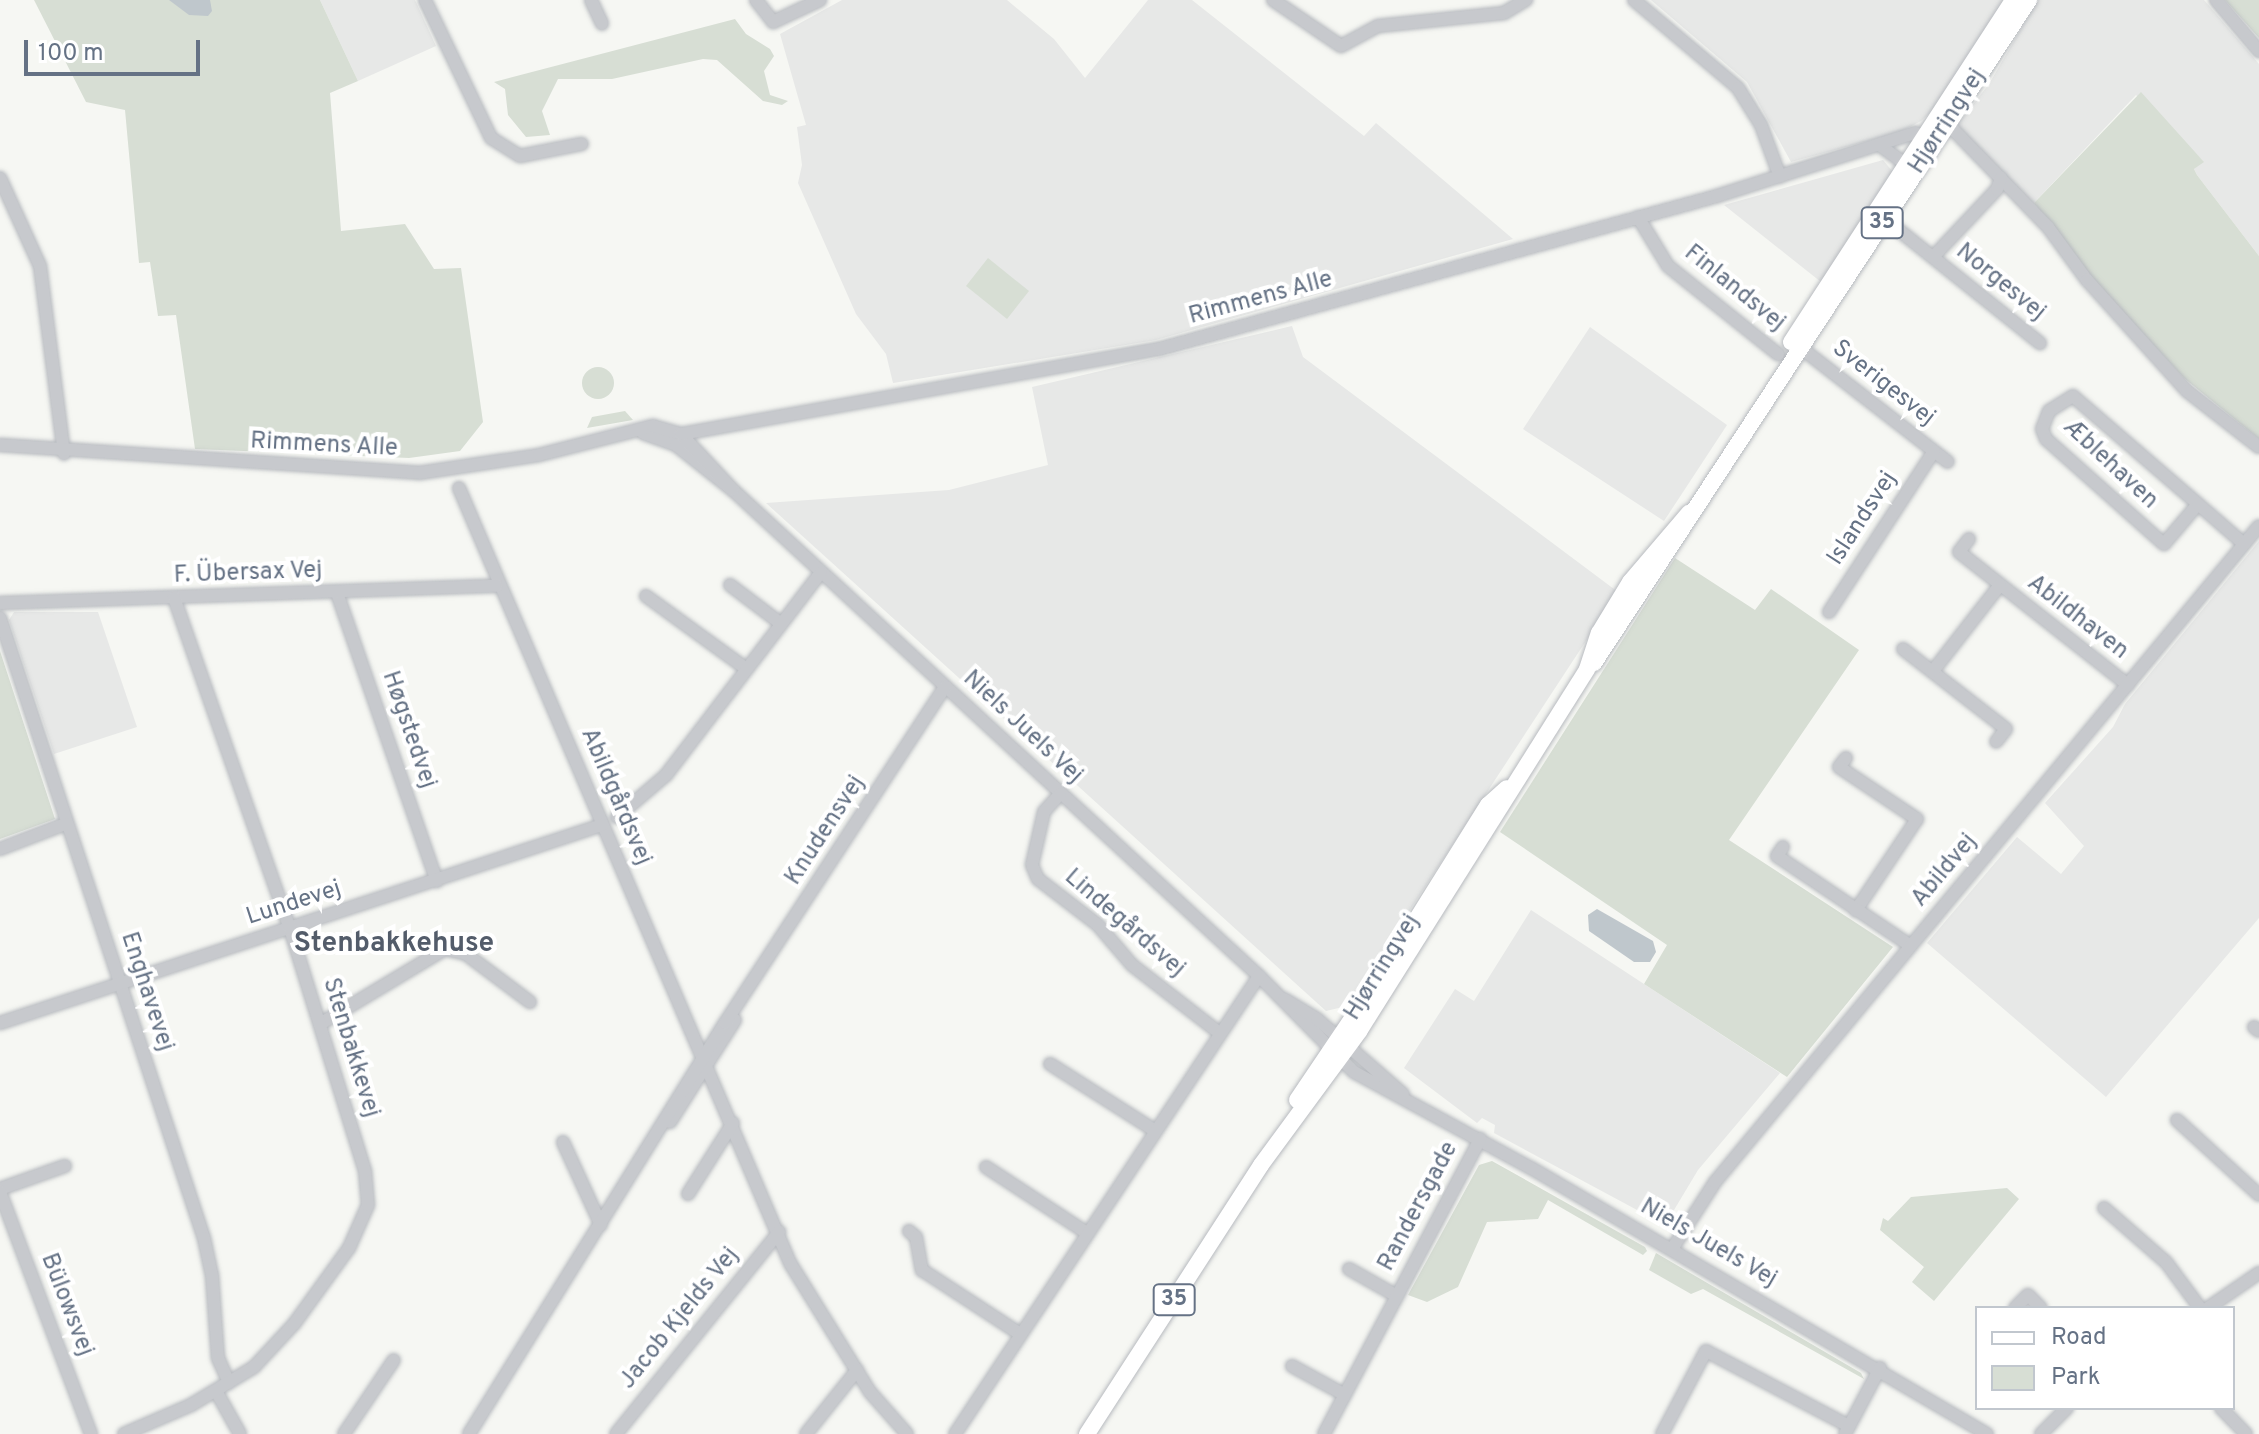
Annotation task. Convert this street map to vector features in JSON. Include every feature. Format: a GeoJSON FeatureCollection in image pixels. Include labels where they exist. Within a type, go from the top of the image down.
{"type":"FeatureCollection","features":[{"type":"Feature","properties":{"kind":"main road","name":"Hjørringvej"},"geometry":{"type":"LineString","coordinates":[[1087,1434],[1339,1048],[1488,805],[1516,778],[1587,669],[1599,633],[1630,582],[1689,513],[1931,137],[2013,0]]}},
{"type":"Feature","properties":{"kind":"main road","name":"Hjørringvej"},"geometry":{"type":"LineString","coordinates":[[1942,119],[2029,0]]}},
{"type":"Feature","properties":{"kind":"street"},"geometry":{"type":"LineString","coordinates":[[425,0],[491,138],[520,156],[582,144]]}},
{"type":"Feature","properties":{"kind":"street"},"geometry":{"type":"LineString","coordinates":[[591,0],[602,24]]}},
{"type":"Feature","properties":{"kind":"street"},"geometry":{"type":"LineString","coordinates":[[756,0],[773,22],[820,0]]}},
{"type":"Feature","properties":{"kind":"street"},"geometry":{"type":"LineString","coordinates":[[1273,0],[1341,46],[1378,26],[1504,13],[1526,0]]}},
{"type":"Feature","properties":{"kind":"street"},"geometry":{"type":"LineString","coordinates":[[1634,0],[1738,88],[1761,125],[1780,177]]}},
{"type":"Feature","properties":{"kind":"street"},"geometry":{"type":"LineString","coordinates":[[2216,0],[2259,51]]}},
{"type":"Feature","properties":{"kind":"street"},"geometry":{"type":"LineString","coordinates":[[1942,119],[2001,178],[2187,391],[2259,447]]}},
{"type":"Feature","properties":{"kind":"street","name":"Rimmens Alle"},"geometry":{"type":"LineString","coordinates":[[0,445],[64,453],[419,473],[643,433],[679,440],[905,394],[1159,349],[1882,147],[1931,137]]}},
{"type":"Feature","properties":{"kind":"street"},"geometry":{"type":"LineString","coordinates":[[1882,147],[1911,168]]}},
{"type":"Feature","properties":{"kind":"street"},"geometry":{"type":"LineString","coordinates":[[0,178],[40,266],[64,453]]}},
{"type":"Feature","properties":{"kind":"street","name":"Norgesvej"},"geometry":{"type":"LineString","coordinates":[[1933,257],[1997,189],[2001,178]]}},
{"type":"Feature","properties":{"kind":"street","name":"Norgesvej"},"geometry":{"type":"LineString","coordinates":[[1880,215],[2040,343]]}},
{"type":"Feature","properties":{"kind":"street","name":"Finlandsvej"},"geometry":{"type":"LineString","coordinates":[[1638,217],[1668,266],[1778,354]]}},
{"type":"Feature","properties":{"kind":"street","name":"Sverigesvej"},"geometry":{"type":"LineString","coordinates":[[1796,344],[1948,462]]}},
{"type":"Feature","properties":{"kind":"street","name":"Æblehaven"},"geometry":{"type":"LineString","coordinates":[[2198,504],[2164,544],[2046,439],[2042,429],[2049,411],[2073,396],[2198,504],[2244,544]]}},
{"type":"Feature","properties":{"kind":"street","name":"Niels Juels Vej"},"geometry":{"type":"LineString","coordinates":[[679,440],[1280,997],[1339,1048],[1354,1072],[1405,1096],[1880,1368],[1987,1434]]}},
{"type":"Feature","properties":{"kind":"street","name":"Islandsvej"},"geometry":{"type":"LineString","coordinates":[[1829,612],[1934,451]]}},
{"type":"Feature","properties":{"kind":"street","name":"Abildgårdsvej"},"geometry":{"type":"LineString","coordinates":[[459,488],[497,586],[797,1275],[857,1370],[907,1434]]}},
{"type":"Feature","properties":{"kind":"street","name":"Abildvej"},"geometry":{"type":"LineString","coordinates":[[1672,1249],[1715,1182],[2259,526]]}},
{"type":"Feature","properties":{"kind":"street","name":"Abildhaven"},"geometry":{"type":"LineString","coordinates":[[1969,539],[1959,552],[2128,685]]}},
{"type":"Feature","properties":{"kind":"street"},"geometry":{"type":"LineString","coordinates":[[617,817],[666,775],[821,572]]}},
{"type":"Feature","properties":{"kind":"street"},"geometry":{"type":"LineString","coordinates":[[730,585],[780,623]]}},
{"type":"Feature","properties":{"kind":"street","name":"Abildhaven"},"geometry":{"type":"LineString","coordinates":[[1933,671],[2000,585]]}},
{"type":"Feature","properties":{"kind":"street","name":"F. Übersax Vej"},"geometry":{"type":"LineString","coordinates":[[0,603],[497,586]]}},
{"type":"Feature","properties":{"kind":"street","name":"Høgstedvej"},"geometry":{"type":"LineString","coordinates":[[337,593],[437,881]]}},
{"type":"Feature","properties":{"kind":"street"},"geometry":{"type":"LineString","coordinates":[[646,596],[745,668]]}},
{"type":"Feature","properties":{"kind":"street","name":"Stenbakkevej"},"geometry":{"type":"LineString","coordinates":[[124,1434],[216,1391],[254,1367],[294,1324],[349,1248],[365,1217],[365,1171],[320,1024],[290,929],[174,598]]}},
{"type":"Feature","properties":{"kind":"street","name":"Enghavevej"},"geometry":{"type":"LineString","coordinates":[[0,618],[65,824],[121,982],[204,1238],[212,1275],[218,1358],[229,1383]]}},
{"type":"Feature","properties":{"kind":"street"},"geometry":{"type":"LineString","coordinates":[[1903,649],[2006,729],[1996,742]]}},
{"type":"Feature","properties":{"kind":"street","name":"Knudensvej"},"geometry":{"type":"LineString","coordinates":[[469,1434],[660,1133],[682,1109],[705,1062],[743,998],[945,687]]}},
{"type":"Feature","properties":{"kind":"street"},"geometry":{"type":"LineString","coordinates":[[1846,758],[1839,767],[1917,819],[1856,910]]}},
{"type":"Feature","properties":{"kind":"street","name":"Lindegårdsvej"},"geometry":{"type":"LineString","coordinates":[[1060,794],[1044,812],[1039,831],[1032,865],[1038,879],[1098,925],[1132,965],[1217,1031]]}},
{"type":"Feature","properties":{"kind":"street"},"geometry":{"type":"LineString","coordinates":[[0,849],[65,824]]}},
{"type":"Feature","properties":{"kind":"street","name":"Lundevej"},"geometry":{"type":"LineString","coordinates":[[0,1023],[602,825]]}},
{"type":"Feature","properties":{"kind":"street"},"geometry":{"type":"LineString","coordinates":[[1783,847],[1777,856],[1911,946]]}},
{"type":"Feature","properties":{"kind":"street"},"geometry":{"type":"LineString","coordinates":[[320,1024],[445,949],[466,954],[530,1002]]}},
{"type":"Feature","properties":{"kind":"street"},"geometry":{"type":"LineString","coordinates":[[955,1434],[1217,1031],[1259,976]]}},
{"type":"Feature","properties":{"kind":"street"},"geometry":{"type":"LineString","coordinates":[[1050,1064],[1154,1130]]}},
{"type":"Feature","properties":{"kind":"street"},"geometry":{"type":"LineString","coordinates":[[2177,1120],[2259,1195]]}},
{"type":"Feature","properties":{"kind":"street"},"geometry":{"type":"LineString","coordinates":[[688,1194],[733,1123]]}},
{"type":"Feature","properties":{"kind":"street","name":"Randersgade"},"geometry":{"type":"LineString","coordinates":[[1324,1434],[1480,1139]]}},
{"type":"Feature","properties":{"kind":"street"},"geometry":{"type":"LineString","coordinates":[[563,1142],[601,1225]]}},
{"type":"Feature","properties":{"kind":"street"},"geometry":{"type":"LineString","coordinates":[[0,1191],[65,1166]]}},
{"type":"Feature","properties":{"kind":"street"},"geometry":{"type":"LineString","coordinates":[[986,1167],[1087,1233]]}},
{"type":"Feature","properties":{"kind":"street","name":"Bülowsvej"},"geometry":{"type":"LineString","coordinates":[[0,1191],[91,1434]]}},
{"type":"Feature","properties":{"kind":"street"},"geometry":{"type":"LineString","coordinates":[[2104,1208],[2166,1262],[2199,1306]]}},
{"type":"Feature","properties":{"kind":"street"},"geometry":{"type":"LineString","coordinates":[[909,1231],[916,1237],[922,1270],[1020,1334]]}},
{"type":"Feature","properties":{"kind":"street","name":"Jacob Kjelds Vej"},"geometry":{"type":"LineString","coordinates":[[616,1434],[779,1232]]}},
{"type":"Feature","properties":{"kind":"street","name":"Randersgade"},"geometry":{"type":"LineString","coordinates":[[1349,1269],[1397,1296]]}},
{"type":"Feature","properties":{"kind":"street"},"geometry":{"type":"LineString","coordinates":[[2211,1306],[2259,1273]]}},
{"type":"Feature","properties":{"kind":"street"},"geometry":{"type":"LineString","coordinates":[[2017,1306],[2028,1295],[2039,1306]]}},
{"type":"Feature","properties":{"kind":"street"},"geometry":{"type":"LineString","coordinates":[[1662,1434],[1706,1351],[1847,1430],[1880,1368]]}},
{"type":"Feature","properties":{"kind":"street"},"geometry":{"type":"LineString","coordinates":[[344,1434],[394,1360]]}},
{"type":"Feature","properties":{"kind":"street"},"geometry":{"type":"LineString","coordinates":[[1292,1366],[1345,1395]]}},
{"type":"Feature","properties":{"kind":"street"},"geometry":{"type":"LineString","coordinates":[[806,1434],[857,1370]]}},
{"type":"Feature","properties":{"kind":"street"},"geometry":{"type":"LineString","coordinates":[[216,1391],[240,1434]]}},
{"type":"Feature","properties":{"kind":"street"},"geometry":{"type":"LineString","coordinates":[[2041,1434],[2065,1410]]}},
{"type":"Feature","properties":{"kind":"street"},"geometry":{"type":"LineString","coordinates":[[2223,1410],[2246,1434]]}},
{"type":"Feature","properties":{"kind":"shaded area"},"geometry":{"type":"Polygon","coordinates":[[[169,0],[210,0],[212,11],[208,16],[189,15],[169,0]]]}},
{"type":"Feature","properties":{"kind":"shaded area"},"geometry":{"type":"Polygon","coordinates":[[[320,0],[415,0],[436,46],[358,81],[320,0]]]}},
{"type":"Feature","properties":{"kind":"shaded area"},"geometry":{"type":"Polygon","coordinates":[[[842,0],[1007,0],[1054,39],[1085,78],[1148,0],[1192,0],[1364,136],[1376,123],[1513,239],[1156,340],[893,383],[886,354],[856,314],[798,183],[802,165],[797,127],[806,125],[780,34],[842,0]]]}},
{"type":"Feature","properties":{"kind":"shaded area"},"geometry":{"type":"Polygon","coordinates":[[[1651,0],[2006,0],[1936,107],[1921,121],[1900,132],[1791,162],[1747,82],[1651,0]]]}},
{"type":"Feature","properties":{"kind":"shaded area"},"geometry":{"type":"Polygon","coordinates":[[[2038,0],[2204,0],[2259,64],[2259,256],[2197,175],[2194,169],[2203,161],[2136,95],[2032,205],[1957,125],[1989,84],[2038,0]]]}},
{"type":"Feature","properties":{"kind":"shaded area"},"geometry":{"type":"Polygon","coordinates":[[[1883,160],[1893,172],[1821,282],[1724,205],[1883,160]]]}},
{"type":"Feature","properties":{"kind":"shaded area"},"geometry":{"type":"Polygon","coordinates":[[[1292,326],[1303,357],[1618,592],[1347,1006],[1326,1011],[766,503],[949,490],[1048,465],[1032,387],[1292,326]]]}},
{"type":"Feature","properties":{"kind":"shaded area"},"geometry":{"type":"Polygon","coordinates":[[[1590,327],[1727,425],[1664,521],[1523,429],[1590,327]]]}},
{"type":"Feature","properties":{"kind":"shaded area"},"geometry":{"type":"Polygon","coordinates":[[[2259,541],[2259,918],[2106,1097],[1927,943],[2017,837],[2061,874],[2084,846],[2045,803],[2113,727],[2125,704],[2259,541]]]}},
{"type":"Feature","properties":{"kind":"shaded area"},"geometry":{"type":"Polygon","coordinates":[[[14,612],[98,612],[137,727],[54,754],[9,620],[14,612]]]}},
{"type":"Feature","properties":{"kind":"shaded area"},"geometry":{"type":"Polygon","coordinates":[[[1597,909],[1653,941],[1656,952],[1650,962],[1634,962],[1589,931],[1588,915],[1597,909]]]}},
{"type":"Feature","properties":{"kind":"shaded area"},"geometry":{"type":"Polygon","coordinates":[[[1531,910],[1780,1073],[1698,1170],[1665,1225],[1494,1133],[1495,1125],[1482,1118],[1477,1123],[1404,1068],[1455,989],[1474,1001],[1531,910]]]}},
{"type":"Feature","properties":{"kind":"green space"},"geometry":{"type":"Polygon","coordinates":[[[34,0],[320,0],[358,81],[330,93],[341,231],[405,224],[434,269],[461,268],[483,422],[460,451],[409,458],[195,449],[176,315],[158,316],[150,262],[139,263],[125,110],[86,102],[34,0]]]}},
{"type":"Feature","properties":{"kind":"green space"},"geometry":{"type":"Polygon","coordinates":[[[2225,0],[2259,0],[2259,38],[2225,0]]]}},
{"type":"Feature","properties":{"kind":"green space"},"geometry":{"type":"Polygon","coordinates":[[[735,19],[746,34],[770,49],[774,56],[764,71],[770,95],[788,101],[782,105],[763,101],[717,60],[703,59],[612,79],[558,79],[542,111],[550,135],[526,137],[508,115],[505,89],[494,82],[735,19]]]}},
{"type":"Feature","properties":{"kind":"green space"},"geometry":{"type":"Polygon","coordinates":[[[2141,92],[2204,162],[2194,169],[2197,175],[2259,256],[2259,439],[2184,378],[2090,276],[2034,203],[2141,92]]]}},
{"type":"Feature","properties":{"kind":"green space"},"geometry":{"type":"Polygon","coordinates":[[[988,258],[1029,291],[1007,319],[966,286],[988,258]]]}},
{"type":"Feature","properties":{"kind":"green space"},"geometry":{"type":"Polygon","coordinates":[[[598,367],[610,371],[614,383],[610,395],[598,399],[586,395],[582,383],[586,371],[598,367]]]}},
{"type":"Feature","properties":{"kind":"green space"},"geometry":{"type":"Polygon","coordinates":[[[625,411],[633,420],[587,428],[592,417],[625,411]]]}},
{"type":"Feature","properties":{"kind":"green space"},"geometry":{"type":"Polygon","coordinates":[[[1675,558],[1755,610],[1771,589],[1859,650],[1729,840],[1893,947],[1787,1077],[1644,984],[1667,945],[1500,832],[1675,558]]]}},
{"type":"Feature","properties":{"kind":"green space"},"geometry":{"type":"Polygon","coordinates":[[[0,651],[55,819],[0,839],[0,651]]]}},
{"type":"Feature","properties":{"kind":"green space"},"geometry":{"type":"Polygon","coordinates":[[[1492,1161],[1645,1247],[1647,1251],[1643,1255],[1548,1200],[1538,1219],[1487,1222],[1458,1287],[1427,1302],[1408,1295],[1479,1165],[1492,1161]]]}},
{"type":"Feature","properties":{"kind":"green space"},"geometry":{"type":"Polygon","coordinates":[[[2007,1188],[2019,1199],[1934,1301],[1912,1282],[1924,1267],[1880,1230],[1883,1218],[1888,1221],[1911,1197],[2007,1188]]]}},
{"type":"Feature","properties":{"kind":"green space"},"geometry":{"type":"Polygon","coordinates":[[[1656,1253],[1861,1373],[1864,1379],[1703,1289],[1691,1294],[1649,1270],[1656,1253]]]}},
{"type":"Feature","properties":{"kind":"district","name":"Stenbakkehuse"},"geometry":{"type":"Point","coordinates":[394,944]}}]}
